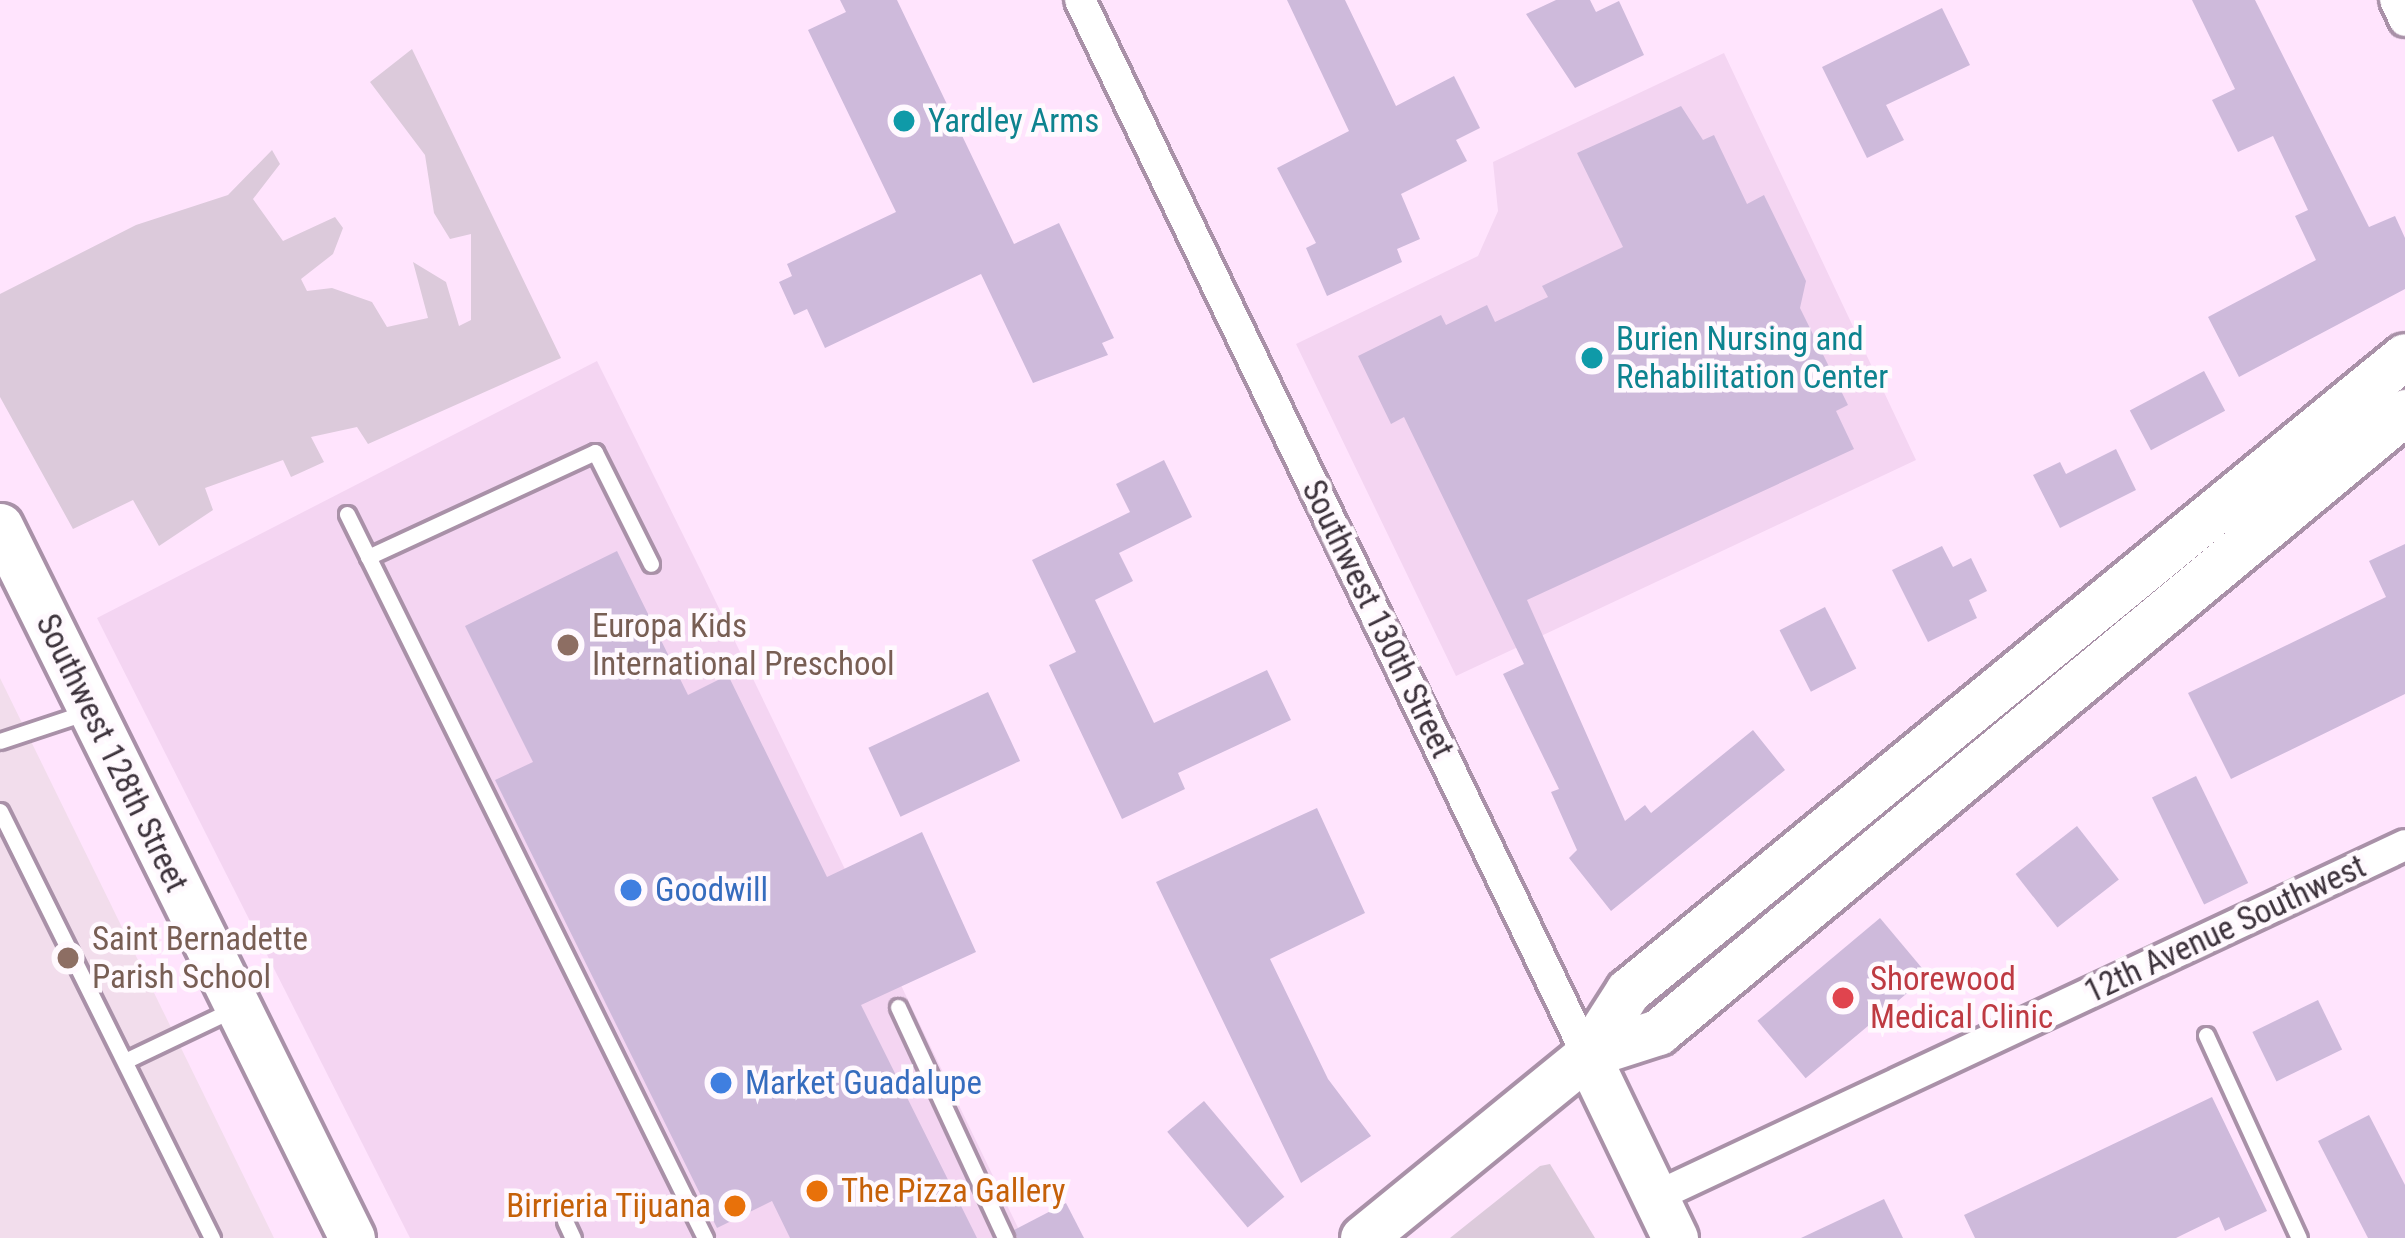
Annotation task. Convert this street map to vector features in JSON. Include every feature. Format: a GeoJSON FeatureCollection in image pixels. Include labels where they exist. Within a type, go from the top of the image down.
{"type":"FeatureCollection","features":[{"type":"Feature","properties":{"kind":"main road"},"geometry":{"type":"LineString","coordinates":[[1363,1238],[1587,1055],[1628,991],[2405,356]]}},
{"type":"Feature","properties":{"kind":"main road"},"geometry":{"type":"LineString","coordinates":[[1587,1055],[1658,1032],[2405,412]]}},
{"type":"Feature","properties":{"kind":"main road","name":"Southwest 128th Street"},"geometry":{"type":"LineString","coordinates":[[0,526],[352,1238]]}},
{"type":"Feature","properties":{"kind":"main road","name":"Southwest 130th Street"},"geometry":{"type":"LineString","coordinates":[[1587,1055],[1675,1238]]}},
{"type":"Feature","properties":{"kind":"street","name":"Southwest 130th Street"},"geometry":{"type":"LineString","coordinates":[[1080,0],[1587,1055]]}},
{"type":"Feature","properties":{"kind":"street"},"geometry":{"type":"LineString","coordinates":[[2395,0],[2405,21]]}},
{"type":"Feature","properties":{"kind":"street","name":"12th Avenue Southwest"},"geometry":{"type":"LineString","coordinates":[[1655,1197],[2405,845]]}},
{"type":"Feature","properties":{"kind":"lane"},"geometry":{"type":"LineString","coordinates":[[368,556],[595,452],[651,564]]}},
{"type":"Feature","properties":{"kind":"lane"},"geometry":{"type":"LineString","coordinates":[[346,514],[705,1238]]}},
{"type":"Feature","properties":{"kind":"lane"},"geometry":{"type":"LineString","coordinates":[[0,741],[35,737],[91,710]]}},
{"type":"Feature","properties":{"kind":"lane"},"geometry":{"type":"LineString","coordinates":[[0,811],[212,1238]]}},
{"type":"Feature","properties":{"kind":"lane"},"geometry":{"type":"LineString","coordinates":[[127,1060],[237,1007]]}},
{"type":"Feature","properties":{"kind":"lane"},"geometry":{"type":"LineString","coordinates":[[898,1007],[1005,1238]]}},
{"type":"Feature","properties":{"kind":"lane"},"geometry":{"type":"LineString","coordinates":[[2206,1035],[2299,1238]]}},
{"type":"Feature","properties":{"kind":"lane"},"geometry":{"type":"LineString","coordinates":[[565,1221],[573,1238]]}},
{"type":"Feature","properties":{"kind":"shaded area"},"geometry":{"type":"Polygon","coordinates":[[[412,49],[561,358],[368,444],[357,427],[311,437],[324,462],[291,477],[283,460],[205,488],[213,510],[159,546],[133,500],[73,529],[0,397],[0,294],[136,225],[228,195],[272,150],[280,164],[253,199],[283,241],[335,217],[343,228],[333,254],[301,279],[307,291],[332,288],[372,302],[387,327],[428,318],[413,262],[446,282],[459,326],[471,320],[471,234],[450,239],[434,213],[425,155],[370,82],[412,49]]]}},
{"type":"Feature","properties":{"kind":"shaded area"},"geometry":{"type":"Polygon","coordinates":[[[1724,53],[1916,460],[1456,676],[1296,344],[1478,256],[1498,211],[1493,162],[1724,53]]]}},
{"type":"Feature","properties":{"kind":"shaded area"},"geometry":{"type":"Polygon","coordinates":[[[597,361],[1023,1238],[410,1238],[97,618],[597,361]]]}},
{"type":"Feature","properties":{"kind":"shaded area","name":"Saint Bernadette Parish School"},"geometry":{"type":"Polygon","coordinates":[[[0,678],[274,1238],[0,1238],[0,678]]]}},
{"type":"Feature","properties":{"kind":"shaded area"},"geometry":{"type":"Polygon","coordinates":[[[1550,1164],[1595,1238],[1450,1238],[1540,1166],[1550,1164]]]}},
{"type":"Feature","properties":{"kind":"building","name":"Yardley Arms"},"geometry":{"type":"Polygon","coordinates":[[[840,0],[897,0],[1014,244],[1059,223],[1114,338],[1102,343],[1108,355],[1033,383],[981,274],[825,348],[807,309],[794,315],[779,282],[792,276],[787,264],[896,212],[808,30],[846,12],[840,0]]]}},
{"type":"Feature","properties":{"kind":"building"},"geometry":{"type":"Polygon","coordinates":[[[1287,0],[1345,0],[1396,106],[1454,76],[1480,128],[1456,140],[1467,161],[1401,194],[1420,239],[1397,249],[1402,262],[1327,296],[1306,248],[1316,243],[1277,168],[1349,131],[1287,0]]]}},
{"type":"Feature","properties":{"kind":"building"},"geometry":{"type":"Polygon","coordinates":[[[1556,0],[1590,0],[1596,12],[1619,1],[1644,55],[1575,88],[1526,14],[1556,0]]]}},
{"type":"Feature","properties":{"kind":"building"},"geometry":{"type":"Polygon","coordinates":[[[2192,0],[2255,0],[2369,227],[2395,216],[2405,238],[2405,289],[2239,377],[2208,317],[2316,260],[2295,216],[2308,210],[2273,136],[2238,152],[2212,100],[2235,89],[2192,0]]]}},
{"type":"Feature","properties":{"kind":"building"},"geometry":{"type":"Polygon","coordinates":[[[1942,8],[1970,65],[1886,105],[1904,140],[1867,158],[1822,67],[1942,8]]]}},
{"type":"Feature","properties":{"kind":"building","name":"Burien Nursing and Rehabilitation Center"},"geometry":{"type":"Polygon","coordinates":[[[1681,106],[1703,140],[1714,135],[1747,204],[1764,195],[1806,281],[1800,308],[1848,405],[1836,411],[1854,449],[1527,600],[1625,821],[1645,805],[1651,813],[1753,730],[1785,770],[1611,911],[1569,858],[1577,850],[1551,792],[1559,789],[1503,674],[1524,664],[1404,417],[1391,424],[1358,356],[1441,315],[1446,325],[1487,305],[1495,322],[1548,297],[1542,286],[1623,247],[1577,153],[1681,106]]]}},
{"type":"Feature","properties":{"kind":"building"},"geometry":{"type":"Polygon","coordinates":[[[2204,371],[2225,411],[2151,450],[2130,410],[2204,371]]]}},
{"type":"Feature","properties":{"kind":"building"},"geometry":{"type":"Polygon","coordinates":[[[2116,449],[2136,490],[2060,528],[2033,475],[2060,462],[2066,474],[2116,449]]]}},
{"type":"Feature","properties":{"kind":"building"},"geometry":{"type":"Polygon","coordinates":[[[1164,460],[1192,517],[1119,553],[1133,581],[1095,600],[1154,723],[1267,670],[1291,720],[1178,773],[1185,789],[1122,819],[1049,665],[1076,652],[1032,560],[1130,512],[1116,484],[1164,460]]]}},
{"type":"Feature","properties":{"kind":"building"},"geometry":{"type":"Polygon","coordinates":[[[2405,544],[2405,694],[2231,779],[2188,693],[2386,597],[2369,561],[2405,544]]]}},
{"type":"Feature","properties":{"kind":"building"},"geometry":{"type":"Polygon","coordinates":[[[1942,546],[1953,567],[1971,558],[1987,591],[1969,600],[1977,618],[1928,642],[1892,570],[1942,546]]]}},
{"type":"Feature","properties":{"kind":"building"},"geometry":{"type":"Polygon","coordinates":[[[617,551],[688,695],[728,675],[827,877],[922,832],[976,952],[861,1005],[977,1238],[790,1238],[772,1201],[717,1228],[495,780],[533,762],[465,626],[617,551]]]}},
{"type":"Feature","properties":{"kind":"building"},"geometry":{"type":"Polygon","coordinates":[[[1825,607],[1856,668],[1811,692],[1780,630],[1825,607]]]}},
{"type":"Feature","properties":{"kind":"building"},"geometry":{"type":"Polygon","coordinates":[[[988,692],[1020,761],[900,817],[868,748],[988,692]]]}},
{"type":"Feature","properties":{"kind":"building"},"geometry":{"type":"Polygon","coordinates":[[[2196,776],[2248,883],[2204,904],[2152,797],[2196,776]]]}},
{"type":"Feature","properties":{"kind":"building"},"geometry":{"type":"Polygon","coordinates":[[[1317,808],[1365,913],[1270,959],[1328,1079],[1371,1136],[1301,1183],[1156,882],[1317,808]]]}},
{"type":"Feature","properties":{"kind":"building"},"geometry":{"type":"Polygon","coordinates":[[[2077,826],[2119,880],[2057,928],[2016,874],[2077,826]]]}},
{"type":"Feature","properties":{"kind":"building","name":"Shorewood Medical Clinic"},"geometry":{"type":"Polygon","coordinates":[[[1880,918],[1928,975],[1806,1078],[1757,1021],[1880,918]]]}},
{"type":"Feature","properties":{"kind":"building"},"geometry":{"type":"Polygon","coordinates":[[[2318,1000],[2342,1049],[2276,1081],[2252,1032],[2318,1000]]]}},
{"type":"Feature","properties":{"kind":"building"},"geometry":{"type":"Polygon","coordinates":[[[2212,1097],[2267,1211],[2225,1231],[2219,1217],[2176,1238],[1975,1238],[1964,1215],[2212,1097]]]}},
{"type":"Feature","properties":{"kind":"building"},"geometry":{"type":"Polygon","coordinates":[[[1204,1101],[1284,1197],[1248,1228],[1167,1132],[1204,1101]]]}},
{"type":"Feature","properties":{"kind":"building"},"geometry":{"type":"Polygon","coordinates":[[[2369,1115],[2405,1185],[2405,1238],[2368,1238],[2318,1141],[2369,1115]]]}},
{"type":"Feature","properties":{"kind":"building"},"geometry":{"type":"Polygon","coordinates":[[[1884,1199],[1903,1238],[1801,1238],[1884,1199]]]}},
{"type":"Feature","properties":{"kind":"building"},"geometry":{"type":"Polygon","coordinates":[[[1066,1203],[1084,1238],[1017,1238],[1014,1230],[1066,1203]]]}},
{"type":"Feature","properties":{"kind":"place","name":"Yardley Arms"},"geometry":{"type":"Point","coordinates":[904,121]}},
{"type":"Feature","properties":{"kind":"place","name":"Burien Nursing and Rehabilitation Center"},"geometry":{"type":"Point","coordinates":[1592,358]}},
{"type":"Feature","properties":{"kind":"place","name":"Europa Kids International Preschool"},"geometry":{"type":"Point","coordinates":[568,645]}},
{"type":"Feature","properties":{"kind":"place","name":"Goodwill"},"geometry":{"type":"Point","coordinates":[631,890]}},
{"type":"Feature","properties":{"kind":"place","name":"Saint Bernadette Parish School"},"geometry":{"type":"Point","coordinates":[68,958]}},
{"type":"Feature","properties":{"kind":"place","name":"Shorewood Medical Clinic"},"geometry":{"type":"Point","coordinates":[1843,998]}},
{"type":"Feature","properties":{"kind":"place","name":"Market Guadalupe"},"geometry":{"type":"Point","coordinates":[721,1083]}},
{"type":"Feature","properties":{"kind":"place","name":"The Pizza Gallery"},"geometry":{"type":"Point","coordinates":[817,1191]}},
{"type":"Feature","properties":{"kind":"place","name":"Birrieria Tijuana"},"geometry":{"type":"Point","coordinates":[735,1206]}}]}
